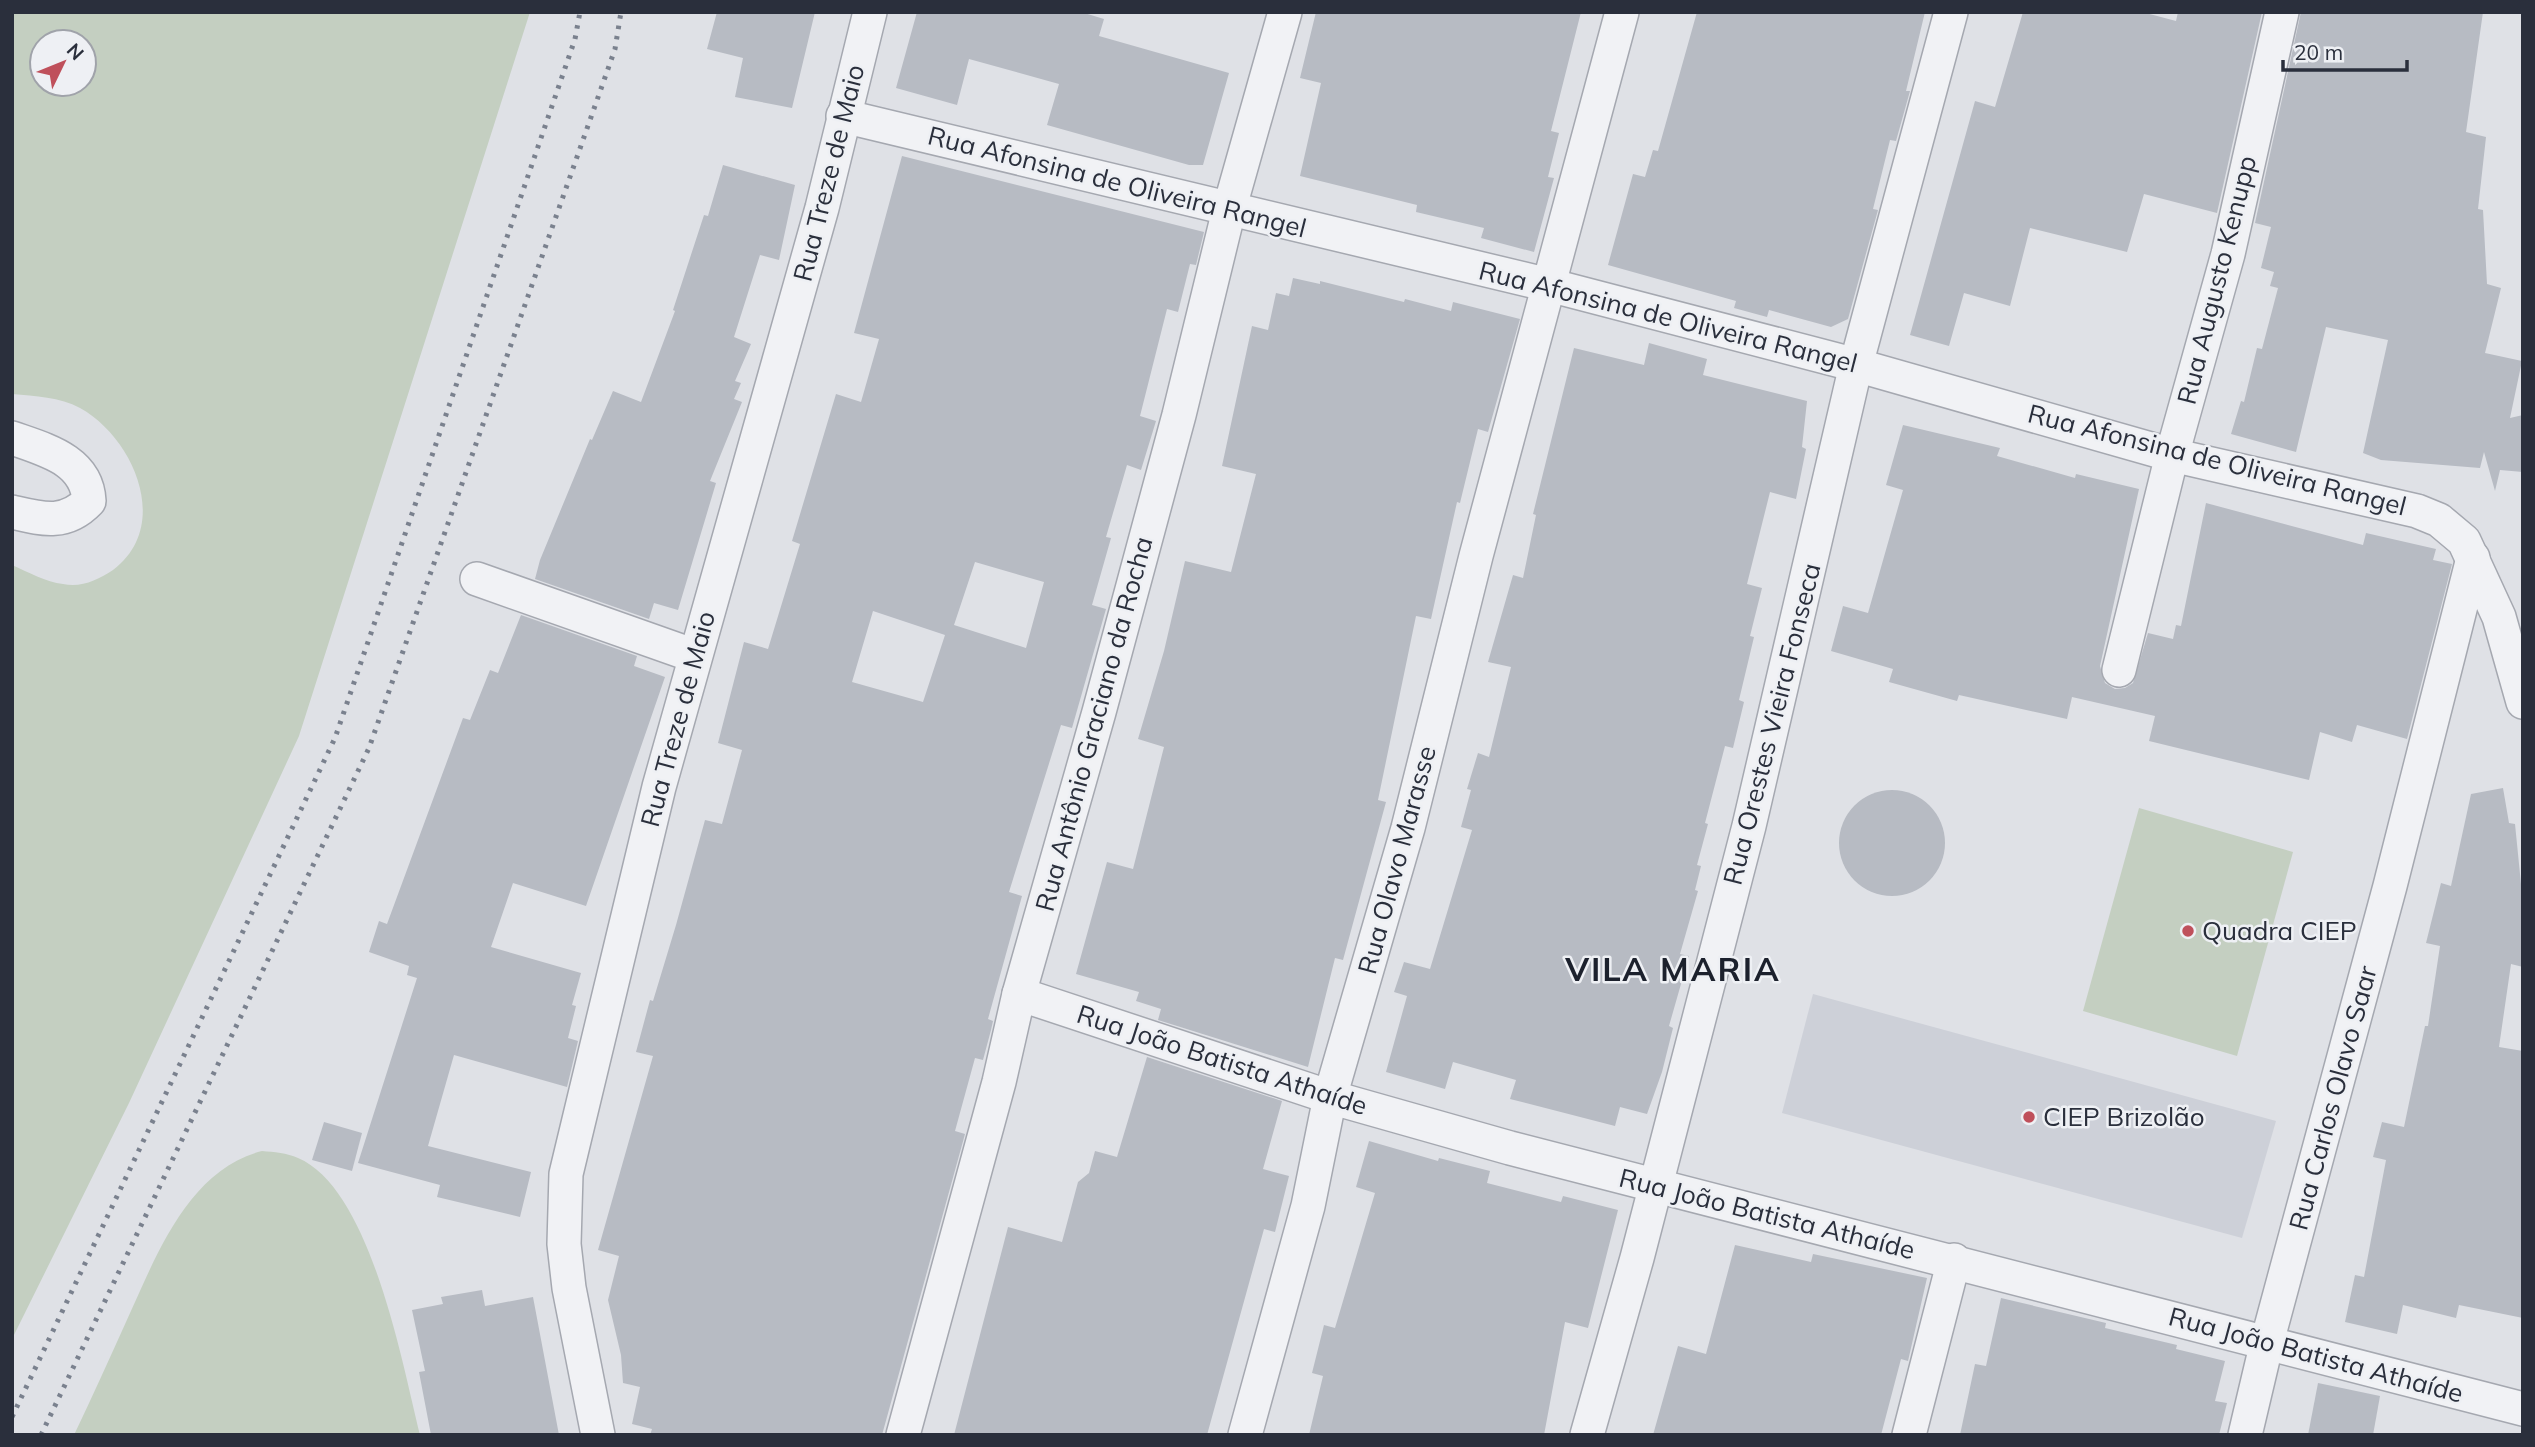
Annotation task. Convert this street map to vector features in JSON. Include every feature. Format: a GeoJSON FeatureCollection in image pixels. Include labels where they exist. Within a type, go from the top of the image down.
{"type":"FeatureCollection","features":[{"type":"Feature","properties":{"kind":"street","name":"Rua Treze de Maio"},"geometry":{"type":"LineString","coordinates":[[598,1435],[569,1287],[564,1244],[566,1174],[659,787],[822,208],[870,12]]}},
{"type":"Feature","properties":{"kind":"street","name":"Rua Antônio Graciano da Rocha"},"geometry":{"type":"LineString","coordinates":[[903,1435],[999,1082],[1019,994],[1179,415],[1229,210],[1285,12]]}},
{"type":"Feature","properties":{"kind":"street","name":"Rua Olavo Marasse"},"geometry":{"type":"LineString","coordinates":[[1245,1435],[1308,1206],[1331,1097],[1408,828],[1476,556],[1622,12]]}},
{"type":"Feature","properties":{"kind":"street","name":"Rua Orestes Vieira Fonseca"},"geometry":{"type":"LineString","coordinates":[[1587,1435],[1637,1258],[1653,1187],[1749,826],[1856,365],[1951,12]]}},
{"type":"Feature","properties":{"kind":"street","name":"Rua Augusto Kenupp"},"geometry":{"type":"LineString","coordinates":[[2119,670],[2172,455],[2228,254],[2282,12]]}},
{"type":"Feature","properties":{"kind":"street","name":"Rua Afonsina de Oliveira Rangel"},"geometry":{"type":"LineString","coordinates":[[843,116],[1549,285],[1856,365],[2172,455],[2417,511],[2452,529],[2464,541],[2509,645],[2523,702]]}},
{"type":"Feature","properties":{"kind":"street"},"geometry":{"type":"LineString","coordinates":[[12,438],[63,458],[78,469],[85,481],[89,501],[70,517],[56,519],[42,519],[12,512]]}},
{"type":"Feature","properties":{"kind":"street","name":"Rua Carlos Olavo Saar"},"geometry":{"type":"LineString","coordinates":[[2245,1435],[2267,1342],[2387,900],[2473,558]]}},
{"type":"Feature","properties":{"kind":"street"},"geometry":{"type":"LineString","coordinates":[[477,579],[695,656]]}},
{"type":"Feature","properties":{"kind":"street","name":"Rua João Batista Athaíde"},"geometry":{"type":"LineString","coordinates":[[1019,994],[1331,1097],[1653,1187],[1954,1261],[2523,1409]]}},
{"type":"Feature","properties":{"kind":"street"},"geometry":{"type":"LineString","coordinates":[[1909,1435],[1954,1261]]}},
{"type":"Feature","properties":{"kind":"shaded area","name":"CIEP Brizolão"},"geometry":{"type":"Polygon","coordinates":[[[1813,994],[2276,1121],[2242,1238],[1782,1113],[1813,994]]]}},
{"type":"Feature","properties":{"kind":"green space"},"geometry":{"type":"Polygon","coordinates":[[[12,12],[530,12],[299,736],[129,1103],[12,1339],[12,565],[57,583],[76,585],[95,580],[113,570],[131,552],[140,530],[143,507],[139,484],[130,461],[116,440],[99,422],[80,408],[47,398],[12,394],[12,12]]]}},
{"type":"Feature","properties":{"kind":"green space","name":"Quadra CIEP"},"geometry":{"type":"Polygon","coordinates":[[[2139,808],[2293,852],[2237,1056],[2083,1011],[2139,808]]]}},
{"type":"Feature","properties":{"kind":"green space"},"geometry":{"type":"Polygon","coordinates":[[[262,1151],[298,1158],[323,1176],[345,1204],[364,1240],[380,1281],[420,1435],[74,1435],[149,1271],[177,1220],[213,1177],[236,1161],[262,1151]]]}},
{"type":"Feature","properties":{"kind":"building"},"geometry":{"type":"Polygon","coordinates":[[[717,12],[815,12],[792,108],[735,97],[743,58],[707,49],[717,12]]]}},
{"type":"Feature","properties":{"kind":"building"},"geometry":{"type":"Polygon","coordinates":[[[917,12],[1081,12],[1104,19],[1099,36],[1229,73],[1203,165],[1189,165],[1047,125],[1059,84],[969,59],[957,105],[896,88],[917,12]]]}},
{"type":"Feature","properties":{"kind":"building"},"geometry":{"type":"Polygon","coordinates":[[[1316,12],[1581,12],[1551,131],[1559,133],[1548,177],[1554,178],[1534,252],[1481,238],[1484,228],[1416,212],[1417,205],[1300,176],[1321,83],[1300,78],[1316,12]]]}},
{"type":"Feature","properties":{"kind":"building"},"geometry":{"type":"Polygon","coordinates":[[[1697,12],[1925,12],[1906,91],[1910,91],[1896,141],[1890,140],[1873,209],[1878,210],[1848,319],[1831,327],[1769,310],[1767,317],[1734,308],[1736,301],[1608,265],[1633,174],[1645,177],[1653,150],[1658,151],[1697,12]]]}},
{"type":"Feature","properties":{"kind":"building"},"geometry":{"type":"Polygon","coordinates":[[[2023,12],[2142,12],[2176,21],[2178,12],[2262,12],[2217,213],[2144,194],[2127,252],[2030,228],[2010,306],[1964,293],[1949,346],[1910,335],[1975,101],[1995,107],[2023,12]]]}},
{"type":"Feature","properties":{"kind":"building"},"geometry":{"type":"Polygon","coordinates":[[[2301,12],[2483,12],[2466,132],[2486,137],[2478,209],[2483,210],[2487,284],[2501,288],[2485,353],[2522,361],[2510,418],[2523,415],[2523,472],[2500,470],[2495,491],[2484,452],[2480,468],[2381,460],[2363,453],[2388,340],[2326,327],[2296,452],[2231,434],[2241,401],[2244,402],[2257,348],[2262,349],[2278,288],[2270,286],[2274,272],[2261,268],[2271,227],[2255,223],[2301,12]]]}},
{"type":"Feature","properties":{"kind":"building"},"geometry":{"type":"Polygon","coordinates":[[[902,156],[1204,232],[1196,265],[1190,264],[1178,312],[1167,309],[1140,416],[1156,421],[1141,470],[1127,465],[1106,537],[1111,538],[1092,605],[1106,609],[1072,728],[1061,725],[1009,892],[1022,896],[988,1019],[993,1021],[991,1030],[983,1060],[975,1058],[955,1131],[965,1134],[882,1435],[650,1435],[652,1429],[632,1424],[640,1387],[623,1383],[621,1355],[608,1300],[619,1256],[598,1250],[653,1056],[636,1052],[650,1000],[653,1001],[705,820],[722,824],[742,750],[718,743],[744,642],[768,649],[800,544],[792,541],[836,394],[861,402],[879,339],[854,333],[902,156]],[[975,562],[954,625],[1026,648],[1044,582],[975,562]],[[873,611],[852,682],[923,702],[945,635],[873,611]]]}},
{"type":"Feature","properties":{"kind":"building"},"geometry":{"type":"Polygon","coordinates":[[[723,165],[795,185],[779,260],[760,255],[734,337],[751,344],[735,381],[741,383],[734,399],[742,402],[710,481],[716,483],[678,610],[654,603],[649,619],[535,579],[540,560],[590,439],[592,440],[613,391],[641,402],[675,311],[673,310],[704,215],[708,216],[723,165]]]}},
{"type":"Feature","properties":{"kind":"building"},"geometry":{"type":"Polygon","coordinates":[[[1293,278],[1320,284],[1320,281],[1451,311],[1453,302],[1520,319],[1488,432],[1478,429],[1460,503],[1457,502],[1431,619],[1416,616],[1378,800],[1386,802],[1343,960],[1335,958],[1308,1067],[1158,1020],[1161,1009],[1136,1001],[1139,992],[1076,974],[1107,862],[1133,869],[1164,747],[1138,739],[1164,651],[1185,561],[1231,572],[1256,474],[1222,466],[1252,326],[1268,330],[1276,293],[1289,296],[1293,278]]]}},
{"type":"Feature","properties":{"kind":"building"},"geometry":{"type":"Polygon","coordinates":[[[1649,343],[1707,359],[1703,375],[1807,401],[1802,447],[1806,449],[1796,499],[1770,492],[1747,584],[1762,588],[1739,700],[1744,702],[1733,748],[1725,746],[1705,823],[1708,824],[1697,865],[1701,866],[1695,890],[1698,891],[1680,954],[1689,956],[1669,1026],[1673,1028],[1662,1072],[1647,1114],[1620,1107],[1615,1126],[1510,1099],[1516,1080],[1453,1062],[1445,1089],[1386,1072],[1407,996],[1394,992],[1404,962],[1430,969],[1472,830],[1461,827],[1471,790],[1467,789],[1478,753],[1489,757],[1511,667],[1488,662],[1513,575],[1523,578],[1536,515],[1533,514],[1574,348],[1644,365],[1649,343]]]}},
{"type":"Feature","properties":{"kind":"building"},"geometry":{"type":"Polygon","coordinates":[[[1903,425],[2000,448],[1997,456],[2075,478],[2076,474],[2139,489],[2100,666],[2105,683],[2115,689],[2125,688],[2133,683],[2148,633],[2173,639],[2176,625],[2181,626],[2206,503],[2363,545],[2366,533],[2436,549],[2433,560],[2452,564],[2407,739],[2357,725],[2352,742],[2320,732],[2309,780],[2149,741],[2155,716],[2072,697],[2067,719],[1959,695],[1957,701],[1889,682],[1893,669],[1831,651],[1843,606],[1868,613],[1903,490],[1886,485],[1903,425]]]}},
{"type":"Feature","properties":{"kind":"building"},"geometry":{"type":"Polygon","coordinates":[[[521,615],[637,656],[634,666],[665,677],[586,906],[513,883],[491,947],[581,973],[572,1005],[576,1006],[568,1038],[578,1041],[567,1087],[454,1055],[428,1146],[531,1172],[520,1217],[437,1197],[440,1185],[358,1163],[417,978],[407,975],[409,966],[369,952],[379,921],[387,924],[463,718],[470,720],[490,670],[498,673],[521,615]]]}},
{"type":"Feature","properties":{"kind":"building"},"geometry":{"type":"Polygon","coordinates":[[[2503,788],[2509,823],[2515,824],[2523,904],[2523,967],[2511,964],[2499,1047],[2523,1051],[2523,1318],[2459,1305],[2456,1318],[2403,1305],[2397,1334],[2345,1322],[2355,1275],[2364,1277],[2386,1160],[2373,1157],[2382,1122],[2404,1127],[2425,1026],[2428,1026],[2440,946],[2426,943],[2441,883],[2451,886],[2471,794],[2503,788]]]}},
{"type":"Feature","properties":{"kind":"building"},"geometry":{"type":"Polygon","coordinates":[[[1892,790],[1912,794],[1929,806],[1941,823],[1945,843],[1941,863],[1929,880],[1912,892],[1892,896],[1872,892],[1855,880],[1843,863],[1839,843],[1843,823],[1855,806],[1872,794],[1892,790]]]}},
{"type":"Feature","properties":{"kind":"building"},"geometry":{"type":"Polygon","coordinates":[[[1147,1057],[1282,1101],[1263,1169],[1289,1176],[1275,1232],[1264,1229],[1207,1435],[954,1435],[1008,1227],[1062,1242],[1078,1182],[1089,1173],[1095,1151],[1117,1157],[1147,1057]]]}},
{"type":"Feature","properties":{"kind":"building"},"geometry":{"type":"Polygon","coordinates":[[[324,1122],[362,1133],[352,1171],[312,1160],[324,1122]]]}},
{"type":"Feature","properties":{"kind":"building"},"geometry":{"type":"Polygon","coordinates":[[[1369,1141],[1438,1161],[1439,1158],[1490,1171],[1487,1183],[1561,1202],[1563,1196],[1618,1210],[1588,1328],[1565,1322],[1544,1435],[1309,1435],[1323,1376],[1312,1373],[1324,1325],[1335,1328],[1375,1193],[1356,1187],[1369,1141]]]}},
{"type":"Feature","properties":{"kind":"building"},"geometry":{"type":"Polygon","coordinates":[[[1735,1245],[1811,1262],[1813,1254],[1927,1278],[1908,1361],[1901,1359],[1881,1435],[1653,1435],[1678,1346],[1706,1354],[1735,1245]]]}},
{"type":"Feature","properties":{"kind":"building"},"geometry":{"type":"Polygon","coordinates":[[[482,1290],[485,1306],[533,1297],[559,1435],[431,1435],[419,1372],[425,1371],[412,1310],[443,1304],[441,1297],[482,1290]]]}},
{"type":"Feature","properties":{"kind":"building"},"geometry":{"type":"Polygon","coordinates":[[[2001,1298],[2106,1323],[2105,1328],[2177,1345],[2176,1349],[2225,1361],[2215,1401],[2227,1403],[2219,1435],[1960,1435],[1975,1364],[1986,1366],[2001,1298]]]}},
{"type":"Feature","properties":{"kind":"building"},"geometry":{"type":"Polygon","coordinates":[[[2318,1383],[2380,1396],[2373,1435],[2308,1435],[2318,1383]]]}},
{"type":"Feature","properties":{"kind":"railway"},"geometry":{"type":"LineString","coordinates":[[12,1417],[335,738],[575,39],[580,12]]}},
{"type":"Feature","properties":{"kind":"railway"},"geometry":{"type":"LineString","coordinates":[[41,1435],[369,748],[615,49],[621,12]]}},
{"type":"Feature","properties":{"kind":"place","name":"Quadra CIEP"},"geometry":{"type":"Point","coordinates":[2188,931]}},
{"type":"Feature","properties":{"kind":"place","name":"CIEP Brizolão"},"geometry":{"type":"Point","coordinates":[2029,1117]}},
{"type":"Feature","properties":{"kind":"district","name":"VILA MARIA"},"geometry":{"type":"Point","coordinates":[1673,969]}}]}
